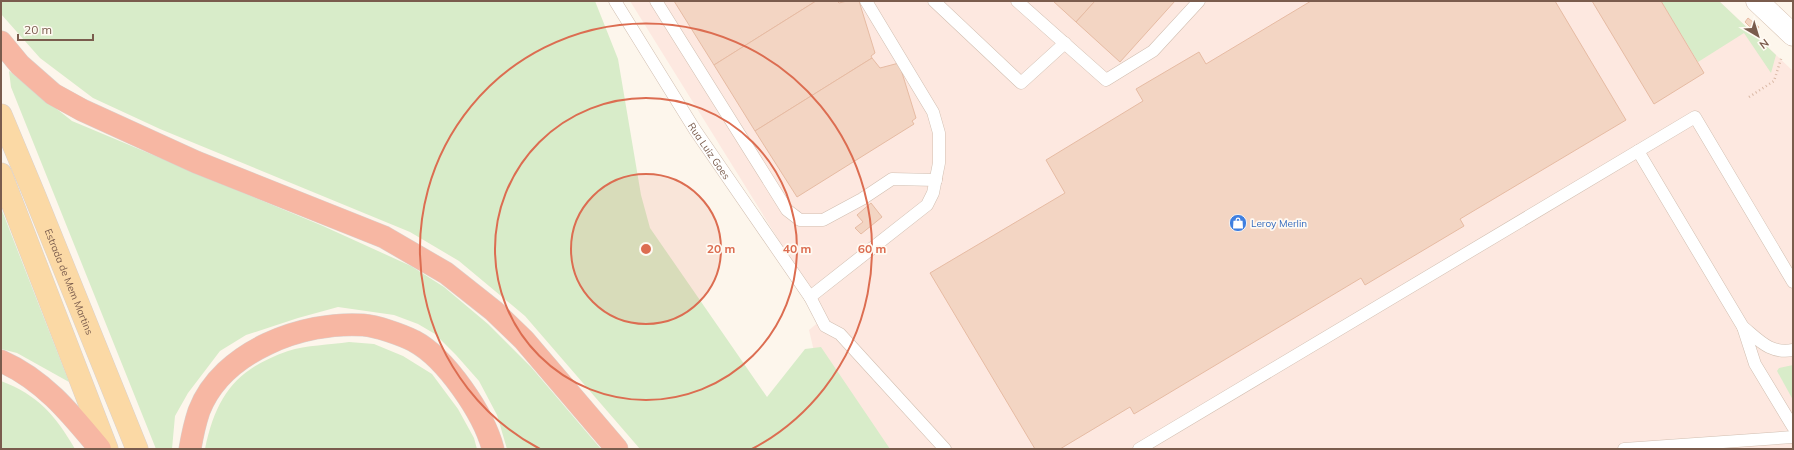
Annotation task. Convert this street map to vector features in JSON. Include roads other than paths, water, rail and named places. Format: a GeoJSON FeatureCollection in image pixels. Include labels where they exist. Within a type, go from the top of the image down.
{"type":"FeatureCollection","features":[{"type":"Feature","properties":{"kind":"highway"},"geometry":{"type":"LineString","coordinates":[[1,42],[20,65],[53,94],[82,110],[196,162],[384,237],[446,273],[494,311],[524,340],[617,449]]}},
{"type":"Feature","properties":{"kind":"highway"},"geometry":{"type":"LineString","coordinates":[[190,449],[199,410],[209,393],[227,370],[248,354],[275,339],[304,330],[333,325],[364,325],[397,334],[415,342],[442,363],[461,388],[482,419],[493,449]]}},
{"type":"Feature","properties":{"kind":"highway"},"geometry":{"type":"LineString","coordinates":[[1,362],[20,370],[43,386],[73,417],[100,449]]}},
{"type":"Feature","properties":{"kind":"main road","name":"Estrada de Mem Martins"},"geometry":{"type":"LineString","coordinates":[[1,115],[137,449]]}},
{"type":"Feature","properties":{"kind":"main road"},"geometry":{"type":"LineString","coordinates":[[1,174],[107,449]]}},
{"type":"Feature","properties":{"kind":"street"},"geometry":{"type":"LineString","coordinates":[[1757,1],[1793,35]]}},
{"type":"Feature","properties":{"kind":"lane","name":"Rua Luiz Goes"},"geometry":{"type":"LineString","coordinates":[[615,1],[695,130],[810,297],[825,326],[840,334],[945,449]]}},
{"type":"Feature","properties":{"kind":"lane"},"geometry":{"type":"LineString","coordinates":[[656,1],[787,210],[800,220],[823,220],[862,199],[892,179],[936,180]]}},
{"type":"Feature","properties":{"kind":"lane"},"geometry":{"type":"LineString","coordinates":[[810,297],[927,205],[933,193],[936,180],[939,162],[939,133],[933,112],[866,1]]}},
{"type":"Feature","properties":{"kind":"lane"},"geometry":{"type":"LineString","coordinates":[[934,1],[1021,83],[1065,43]]}},
{"type":"Feature","properties":{"kind":"lane"},"geometry":{"type":"LineString","coordinates":[[1017,1],[1106,80],[1153,51],[1199,1]]}},
{"type":"Feature","properties":{"kind":"lane"},"geometry":{"type":"LineString","coordinates":[[1139,449],[1695,117],[1793,282]]}},
{"type":"Feature","properties":{"kind":"lane"},"geometry":{"type":"LineString","coordinates":[[1638,151],[1743,327],[1755,364],[1793,428]]}},
{"type":"Feature","properties":{"kind":"lane"},"geometry":{"type":"LineString","coordinates":[[1743,327],[1768,348],[1782,352],[1793,350]]}},
{"type":"Feature","properties":{"kind":"lane"},"geometry":{"type":"LineString","coordinates":[[1624,449],[1793,437]]}},
{"type":"Feature","properties":{"kind":"place","name":"Leroy Merlin"},"geometry":{"type":"Point","coordinates":[1238,223]}}]}
